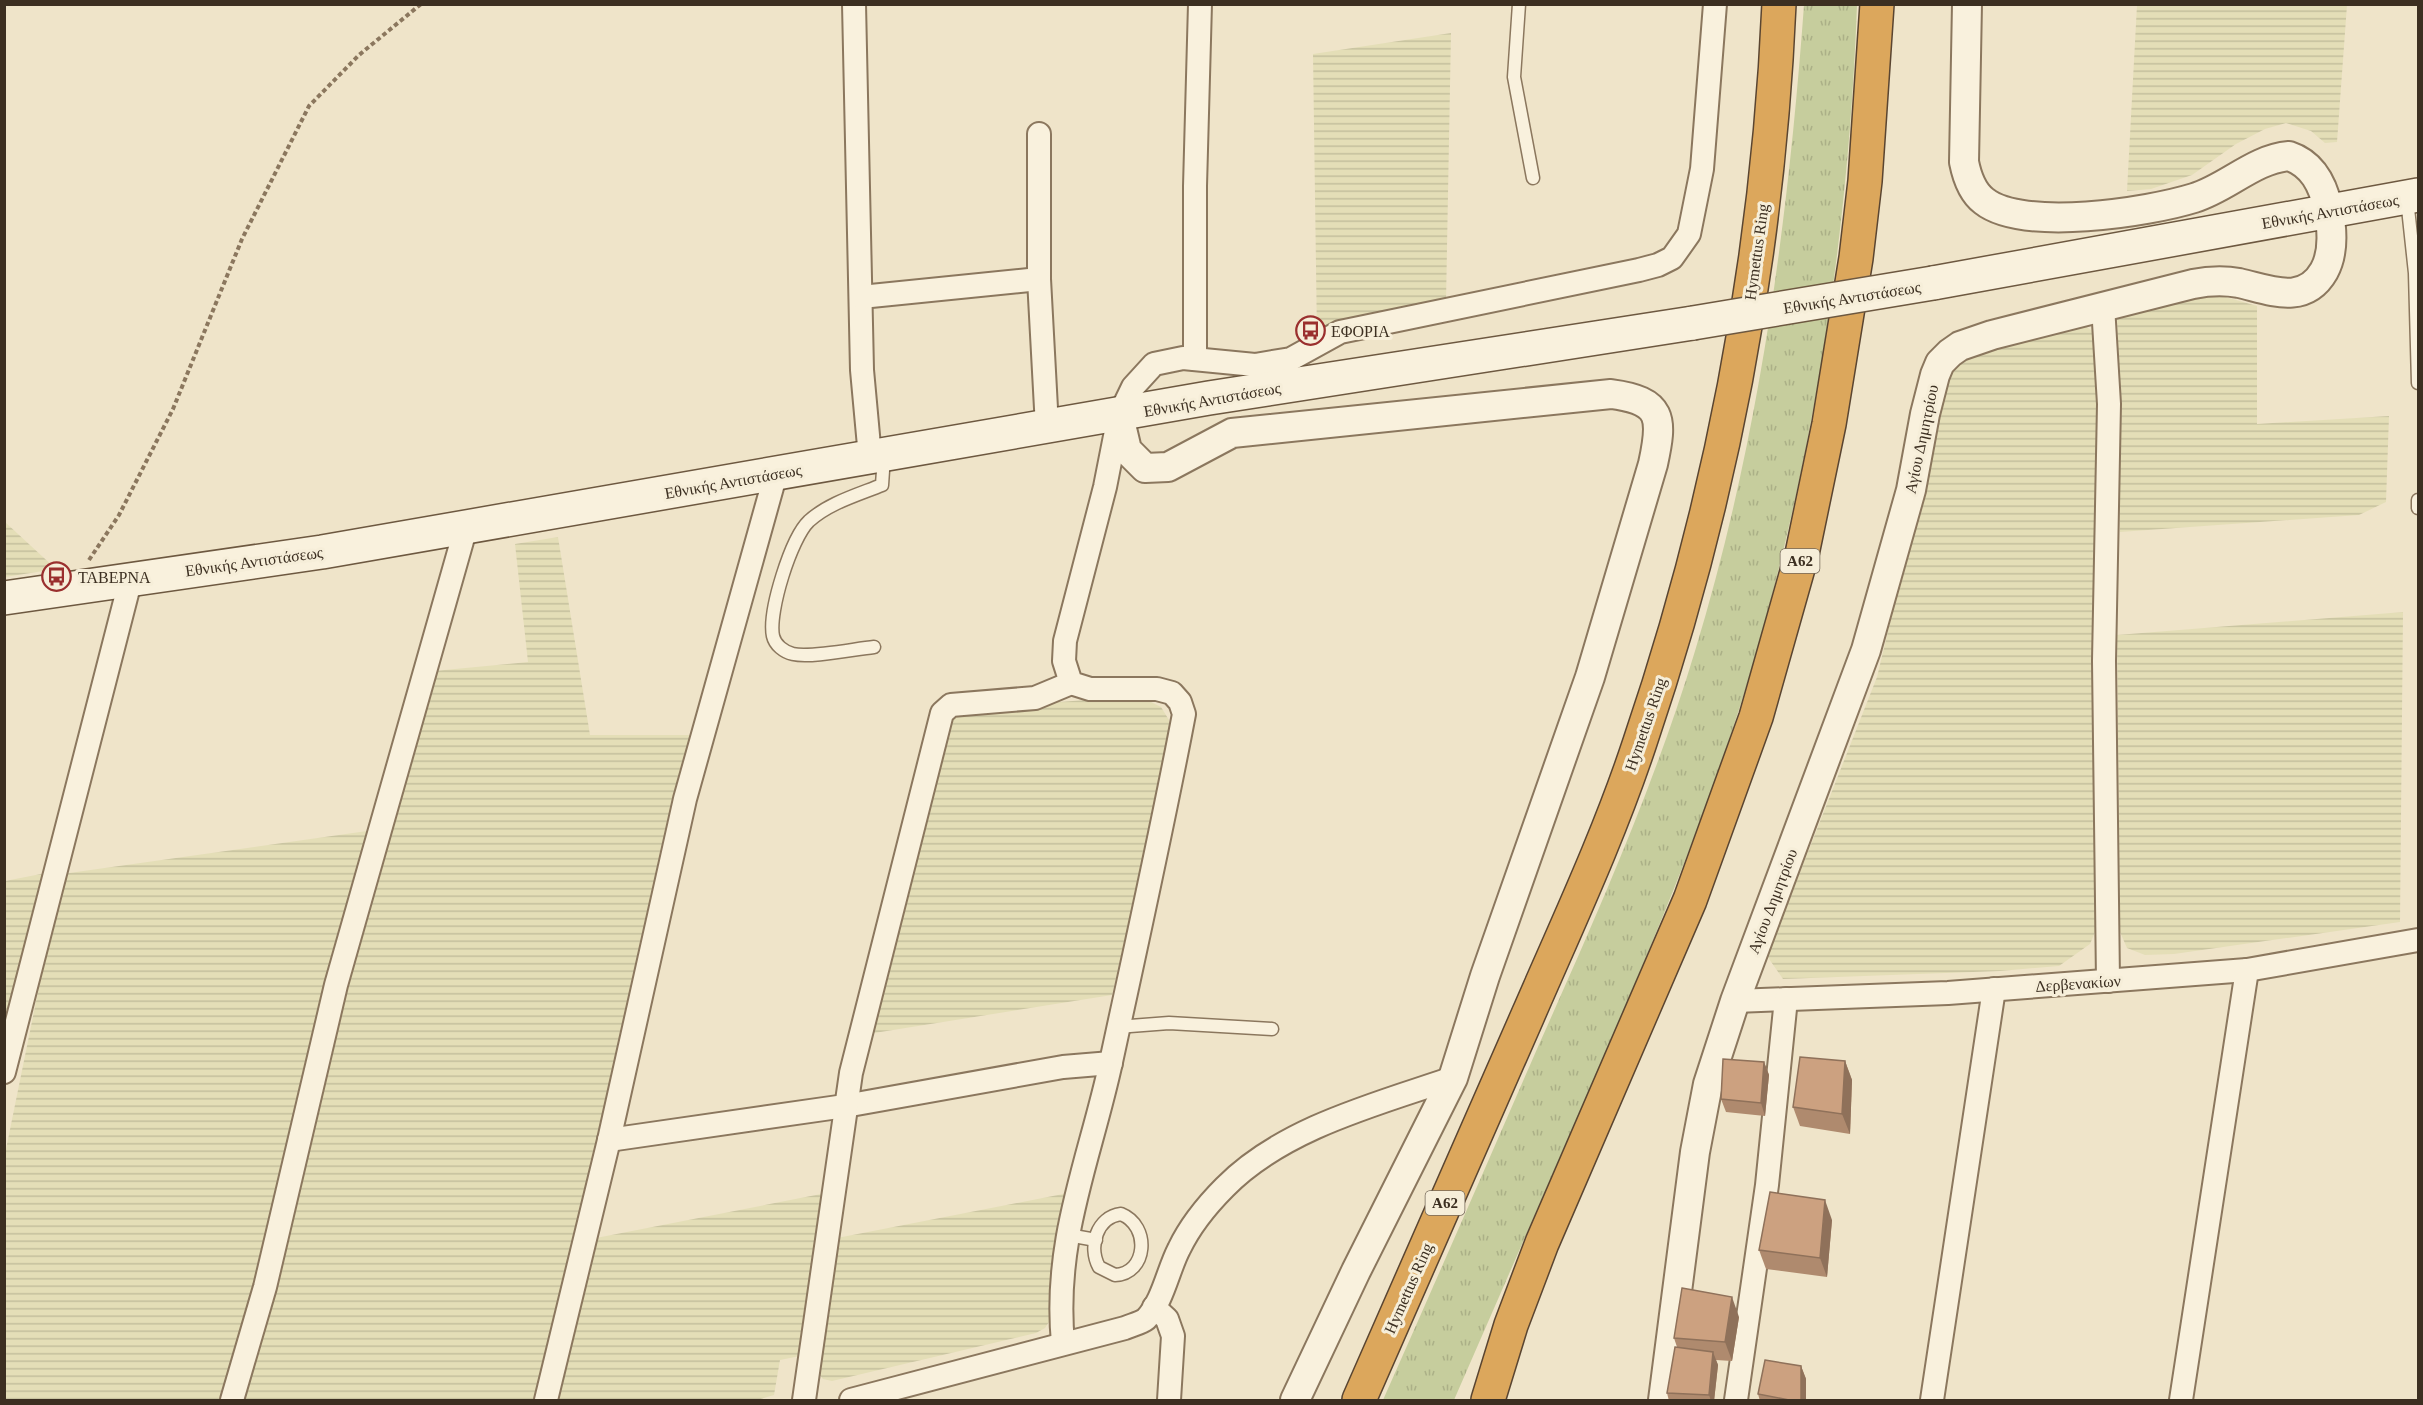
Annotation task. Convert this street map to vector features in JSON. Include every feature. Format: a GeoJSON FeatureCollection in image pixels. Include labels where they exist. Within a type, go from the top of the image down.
{"type":"FeatureCollection","features":[{"type":"Feature","properties":{"kind":"highway","name":"Hymettus Ring"},"geometry":{"type":"LineString","coordinates":[[1359,1401],[1571,921],[1623,790],[1669,656],[1697,554],[1736,382],[1764,196],[1779,4]]}},
{"type":"Feature","properties":{"kind":"highway","name":"Α62"},"geometry":{"type":"LineString","coordinates":[[1488,1401],[1511,1325],[1542,1243],[1690,900],[1756,717],[1802,554],[1829,424],[1856,258],[1865,181],[1877,4]]}},
{"type":"Feature","properties":{"kind":"main road","name":"Εθνικής Αντιστάσεως"},"geometry":{"type":"LineString","coordinates":[[4,598],[322,552],[1047,426],[1119,416],[1209,398],[1694,323],[1933,283],[2413,197]]}},
{"type":"Feature","properties":{"kind":"street"},"geometry":{"type":"LineString","coordinates":[[854,4],[864,402],[877,456]]}},
{"type":"Feature","properties":{"kind":"street"},"geometry":{"type":"LineString","coordinates":[[1195,359],[1195,186],[1200,4]]}},
{"type":"Feature","properties":{"kind":"street"},"geometry":{"type":"LineString","coordinates":[[1071,683],[1064,661],[1065,641],[1105,487],[1119,416],[1132,387],[1154,364],[1169,359],[1195,359],[1255,365],[1291,359],[1340,332],[1639,270],[1672,258],[1689,234],[1702,169],[1715,4]]}},
{"type":"Feature","properties":{"kind":"street","name":"Αγίου Δημητρίου"},"geometry":{"type":"LineString","coordinates":[[1663,1401],[1698,1133],[1708,1084],[1735,1001],[1866,650],[1901,530],[1930,391],[1940,363],[1960,346],[1974,340],[2209,281],[2239,283],[2286,294],[2299,292],[2312,287],[2327,266],[2331,253],[2329,211],[2322,186],[2312,171],[2299,159],[2289,156],[2267,161],[2195,198],[2158,206],[2069,217],[2026,216],[1994,208],[1975,193],[1964,162],[1967,4]]}},
{"type":"Feature","properties":{"kind":"street"},"geometry":{"type":"LineString","coordinates":[[1039,134],[1039,279],[1047,426]]}},
{"type":"Feature","properties":{"kind":"street"},"geometry":{"type":"LineString","coordinates":[[861,297],[1039,279]]}},
{"type":"Feature","properties":{"kind":"street"},"geometry":{"type":"LineString","coordinates":[[2103,306],[2109,404],[2103,661],[2108,981]]}},
{"type":"Feature","properties":{"kind":"street"},"geometry":{"type":"LineString","coordinates":[[1119,416],[1127,450],[1145,468],[1168,466],[1232,433],[1611,394],[1631,397],[1650,405],[1658,418],[1659,437],[1653,464],[1590,677],[1485,976],[1453,1077],[1356,1271],[1295,1401]]}},
{"type":"Feature","properties":{"kind":"street"},"geometry":{"type":"LineString","coordinates":[[546,1401],[609,1140],[685,800],[776,473]]}},
{"type":"Feature","properties":{"kind":"street"},"geometry":{"type":"LineString","coordinates":[[232,1401],[265,1287],[336,985],[466,528]]}},
{"type":"Feature","properties":{"kind":"street"},"geometry":{"type":"LineString","coordinates":[[4,1072],[10,1033],[131,578]]}},
{"type":"Feature","properties":{"kind":"street"},"geometry":{"type":"LineString","coordinates":[[804,1401],[845,1106],[942,713],[951,705],[1035,698],[1071,683],[1090,689],[1157,689],[1172,693],[1180,702],[1184,714],[1111,1063],[1084,1161],[1062,1266],[1060,1296],[1063,1343]]}},
{"type":"Feature","properties":{"kind":"street","name":"Δερβενακίων"},"geometry":{"type":"LineString","coordinates":[[1735,1001],[1994,989],[2247,970],[2418,940]]}},
{"type":"Feature","properties":{"kind":"street"},"geometry":{"type":"LineString","coordinates":[[2181,1401],[2247,970]]}},
{"type":"Feature","properties":{"kind":"street"},"geometry":{"type":"LineString","coordinates":[[1932,1401],[1994,989]]}},
{"type":"Feature","properties":{"kind":"street"},"geometry":{"type":"LineString","coordinates":[[1736,1401],[1767,1185],[1786,999]]}},
{"type":"Feature","properties":{"kind":"street"},"geometry":{"type":"LineString","coordinates":[[609,1140],[845,1106],[1063,1067],[1111,1063]]}},
{"type":"Feature","properties":{"kind":"street"},"geometry":{"type":"LineString","coordinates":[[851,1401],[1145,1320],[1154,1307],[1179,1247],[1202,1212],[1227,1185],[1259,1160],[1321,1124],[1453,1077]]}},
{"type":"Feature","properties":{"kind":"street"},"geometry":{"type":"LineString","coordinates":[[1154,1307],[1167,1319],[1173,1336],[1169,1401]]}},
{"type":"Feature","properties":{"kind":"lane"},"geometry":{"type":"LineString","coordinates":[[1520,4],[1514,77],[1533,178]]}},
{"type":"Feature","properties":{"kind":"lane"},"geometry":{"type":"LineString","coordinates":[[2413,197],[2418,383]]}},
{"type":"Feature","properties":{"kind":"lane"},"geometry":{"type":"LineString","coordinates":[[874,647],[793,654],[777,645],[773,636],[778,587],[807,523],[824,509],[882,485],[877,456]]}},
{"type":"Feature","properties":{"kind":"lane"},"geometry":{"type":"LineString","coordinates":[[2418,500],[2418,508]]}},
{"type":"Feature","properties":{"kind":"lane"},"geometry":{"type":"LineString","coordinates":[[1117,1027],[1169,1023],[1272,1029]]}},
{"type":"Feature","properties":{"kind":"lane"},"geometry":{"type":"LineString","coordinates":[[1121,1214],[1136,1223],[1142,1238],[1136,1263],[1123,1275],[1107,1272],[1095,1260],[1096,1240],[1103,1221],[1110,1215],[1121,1214]]}},
{"type":"Feature","properties":{"kind":"lane"},"geometry":{"type":"LineString","coordinates":[[1068,1235],[1096,1240]]}},
{"type":"Feature","properties":{"kind":"path"},"geometry":{"type":"LineString","coordinates":[[76,586],[93,552],[119,515],[173,409],[242,239],[309,106],[359,55],[421,4]]}},
{"type":"Feature","properties":{"kind":"shaded area"},"geometry":{"type":"Polygon","coordinates":[[[2137,5],[2347,5],[2337,142],[2325,143],[2311,131],[2286,123],[2265,129],[2236,144],[2192,175],[2151,189],[2127,191],[2137,5]]]}},
{"type":"Feature","properties":{"kind":"shaded area"},"geometry":{"type":"Polygon","coordinates":[[[1451,33],[1446,302],[1317,337],[1313,54],[1451,33]]]}},
{"type":"Feature","properties":{"kind":"shaded area"},"geometry":{"type":"Polygon","coordinates":[[[2201,290],[2257,306],[2257,424],[2389,416],[2386,502],[2359,515],[2120,532],[2117,310],[2201,290]]]}},
{"type":"Feature","properties":{"kind":"shaded area"},"geometry":{"type":"Polygon","coordinates":[[[2082,324],[2094,332],[2096,361],[2100,920],[2090,944],[2059,966],[2000,971],[1783,979],[1767,956],[1877,677],[1952,365],[1961,355],[2082,324]]]}},
{"type":"Feature","properties":{"kind":"shaded area"},"geometry":{"type":"Polygon","coordinates":[[[5,522],[56,569],[5,577],[5,522]]]}},
{"type":"Feature","properties":{"kind":"shaded area"},"geometry":{"type":"Polygon","coordinates":[[[558,537],[590,735],[694,735],[623,1043],[536,1400],[240,1400],[338,992],[434,671],[528,662],[515,544],[558,537]]]}},
{"type":"Feature","properties":{"kind":"shaded area"},"geometry":{"type":"Polygon","coordinates":[[[2403,612],[2400,922],[2174,954],[2145,955],[2127,948],[2120,932],[2117,635],[2403,612]]]}},
{"type":"Feature","properties":{"kind":"shaded area"},"geometry":{"type":"Polygon","coordinates":[[[1126,697],[1143,698],[1161,707],[1169,720],[1169,734],[1166,762],[1112,995],[868,1034],[950,719],[961,712],[979,708],[1126,697]]]}},
{"type":"Feature","properties":{"kind":"shaded area"},"geometry":{"type":"Polygon","coordinates":[[[367,831],[242,1334],[223,1400],[5,1400],[5,1154],[62,874],[367,831]]]}},
{"type":"Feature","properties":{"kind":"shaded area"},"geometry":{"type":"Polygon","coordinates":[[[46,873],[10,1013],[5,1016],[5,881],[46,873]]]}},
{"type":"Feature","properties":{"kind":"shaded area"},"geometry":{"type":"Polygon","coordinates":[[[1068,1193],[1053,1316],[1045,1328],[1036,1333],[832,1381],[823,1379],[817,1372],[837,1238],[1068,1193]]]}},
{"type":"Feature","properties":{"kind":"shaded area"},"geometry":{"type":"Polygon","coordinates":[[[821,1194],[817,1251],[800,1356],[780,1360],[774,1395],[757,1400],[556,1400],[596,1238],[821,1194]]]}},
{"type":"Feature","properties":{"kind":"green space"},"geometry":{"type":"Polygon","coordinates":[[[1804,5],[1857,5],[1846,168],[1838,250],[1813,411],[1778,571],[1741,704],[1704,810],[1663,915],[1454,1400],[1383,1400],[1622,852],[1661,752],[1695,651],[1737,492],[1768,331],[1789,168],[1804,5]]]}},
{"type":"Feature","properties":{"kind":"building"},"geometry":{"type":"Polygon","coordinates":[[[1800,1057],[1845,1061],[1842,1114],[1793,1107],[1800,1057]]]}},
{"type":"Feature","properties":{"kind":"building"},"geometry":{"type":"Polygon","coordinates":[[[1723,1059],[1764,1062],[1761,1103],[1721,1099],[1723,1059]]]}},
{"type":"Feature","properties":{"kind":"building"},"geometry":{"type":"Polygon","coordinates":[[[1770,1192],[1825,1200],[1820,1258],[1759,1250],[1770,1192]]]}},
{"type":"Feature","properties":{"kind":"building"},"geometry":{"type":"Polygon","coordinates":[[[1682,1288],[1732,1297],[1725,1342],[1674,1338],[1682,1288]]]}},
{"type":"Feature","properties":{"kind":"building"},"geometry":{"type":"Polygon","coordinates":[[[1675,1347],[1713,1352],[1709,1395],[1667,1393],[1675,1347]]]}},
{"type":"Feature","properties":{"kind":"building"},"geometry":{"type":"Polygon","coordinates":[[[1765,1360],[1801,1366],[1801,1401],[1758,1394],[1765,1360]]]}},
{"type":"Feature","properties":{"kind":"place","name":"ΕΦΟΡΙΑ"},"geometry":{"type":"Point","coordinates":[1310,331]}},
{"type":"Feature","properties":{"kind":"place","name":"ΤΑΒΕΡΝΑ"},"geometry":{"type":"Point","coordinates":[57,577]}}]}
